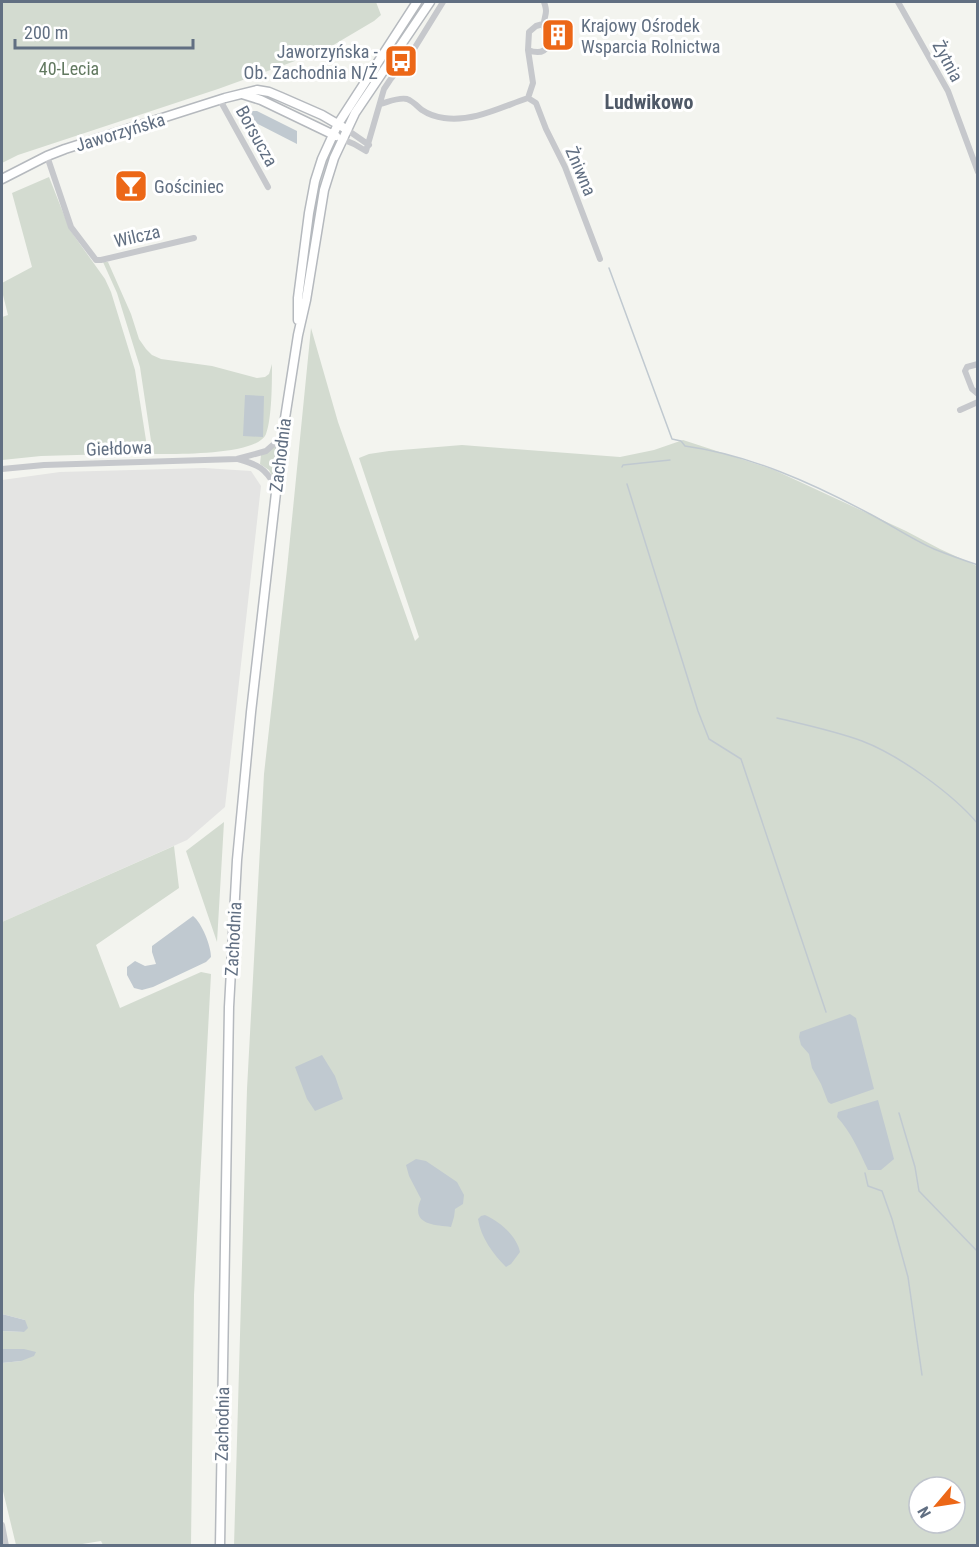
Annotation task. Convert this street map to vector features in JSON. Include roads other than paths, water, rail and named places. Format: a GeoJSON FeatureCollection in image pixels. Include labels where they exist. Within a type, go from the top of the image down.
{"type":"FeatureCollection","features":[{"type":"Feature","properties":{"kind":"main road"},"geometry":{"type":"LineString","coordinates":[[242,94],[261,100],[338,136],[417,2]]}},
{"type":"Feature","properties":{"kind":"main road"},"geometry":{"type":"LineString","coordinates":[[342,127],[355,113],[430,2]]}},
{"type":"Feature","properties":{"kind":"main road","name":"Jaworzyńska"},"geometry":{"type":"LineString","coordinates":[[2,179],[47,156],[256,90],[269,92],[322,115],[342,127]]}},
{"type":"Feature","properties":{"kind":"main road","name":"Zachodnia"},"geometry":{"type":"LineString","coordinates":[[220,1545],[229,1007],[242,794],[282,436],[324,190],[338,136]]}},
{"type":"Feature","properties":{"kind":"street"},"geometry":{"type":"LineString","coordinates":[[368,148],[384,89],[414,49],[443,2]]}},
{"type":"Feature","properties":{"kind":"street"},"geometry":{"type":"LineString","coordinates":[[528,50],[541,53],[548,44],[548,36],[543,24],[546,12],[544,2]]}},
{"type":"Feature","properties":{"kind":"street","name":"Żytnia"},"geometry":{"type":"LineString","coordinates":[[898,2],[948,91],[978,172]]}},
{"type":"Feature","properties":{"kind":"street"},"geometry":{"type":"LineString","coordinates":[[380,104],[408,99],[431,114],[443,118],[471,118],[528,98],[533,83],[528,50],[529,32],[543,24]]}},
{"type":"Feature","properties":{"kind":"street","name":"Żniwna"},"geometry":{"type":"LineString","coordinates":[[528,98],[536,103],[565,167],[600,259]]}},
{"type":"Feature","properties":{"kind":"street","name":"Borsucza"},"geometry":{"type":"LineString","coordinates":[[220,100],[268,187]]}},
{"type":"Feature","properties":{"kind":"street"},"geometry":{"type":"LineString","coordinates":[[342,127],[368,148]]}},
{"type":"Feature","properties":{"kind":"street"},"geometry":{"type":"LineString","coordinates":[[338,136],[368,148]]}},
{"type":"Feature","properties":{"kind":"street","name":"Wilcza"},"geometry":{"type":"LineString","coordinates":[[47,156],[71,227],[96,260],[194,238]]}},
{"type":"Feature","properties":{"kind":"street"},"geometry":{"type":"LineString","coordinates":[[978,364],[967,367],[965,371],[972,389],[978,394]]}},
{"type":"Feature","properties":{"kind":"street"},"geometry":{"type":"LineString","coordinates":[[960,410],[978,402]]}},
{"type":"Feature","properties":{"kind":"street","name":"Giełdowa"},"geometry":{"type":"LineString","coordinates":[[2,469],[44,465],[237,459],[266,451],[282,436]]}},
{"type":"Feature","properties":{"kind":"street","name":"Giełdowa"},"geometry":{"type":"LineString","coordinates":[[237,459],[256,464],[264,469],[276,488]]}},
{"type":"Feature","properties":{"kind":"street"},"geometry":{"type":"LineString","coordinates":[[2,1526],[6,1545]]}},
{"type":"Feature","properties":{"kind":"waterway"},"geometry":{"type":"LineString","coordinates":[[609,268],[672,439],[681,441],[685,446],[757,463],[803,481],[934,549],[978,565]]}},
{"type":"Feature","properties":{"kind":"waterway"},"geometry":{"type":"LineString","coordinates":[[622,467],[623,465],[670,460]]}},
{"type":"Feature","properties":{"kind":"waterway"},"geometry":{"type":"LineString","coordinates":[[627,484],[698,711],[709,739],[741,759],[826,1012]]}},
{"type":"Feature","properties":{"kind":"waterway"},"geometry":{"type":"LineString","coordinates":[[777,718],[841,734],[877,747],[940,788],[978,824]]}},
{"type":"Feature","properties":{"kind":"waterway"},"geometry":{"type":"LineString","coordinates":[[899,1113],[915,1167],[919,1191],[978,1252]]}},
{"type":"Feature","properties":{"kind":"waterway"},"geometry":{"type":"LineString","coordinates":[[865,1173],[868,1186],[882,1191],[892,1219],[908,1277],[922,1375]]}},
{"type":"Feature","properties":{"kind":"place","name":"Krajowy Ośrodek Wsparcia Rolnictwa"},"geometry":{"type":"Point","coordinates":[558,35]}},
{"type":"Feature","properties":{"kind":"place","name":"Jaworzyńska - Ob. Zachodnia N/Ż"},"geometry":{"type":"Point","coordinates":[401,61]}},
{"type":"Feature","properties":{"kind":"place","name":"Gościniec"},"geometry":{"type":"Point","coordinates":[131,186]}},
{"type":"Feature","properties":{"kind":"district","name":"Ludwikowo"},"geometry":{"type":"Point","coordinates":[649,102]}},
{"type":"Feature","properties":{"kind":"park label","name":"40-Lecia"},"geometry":{"type":"Point","coordinates":[69,68]}}]}
